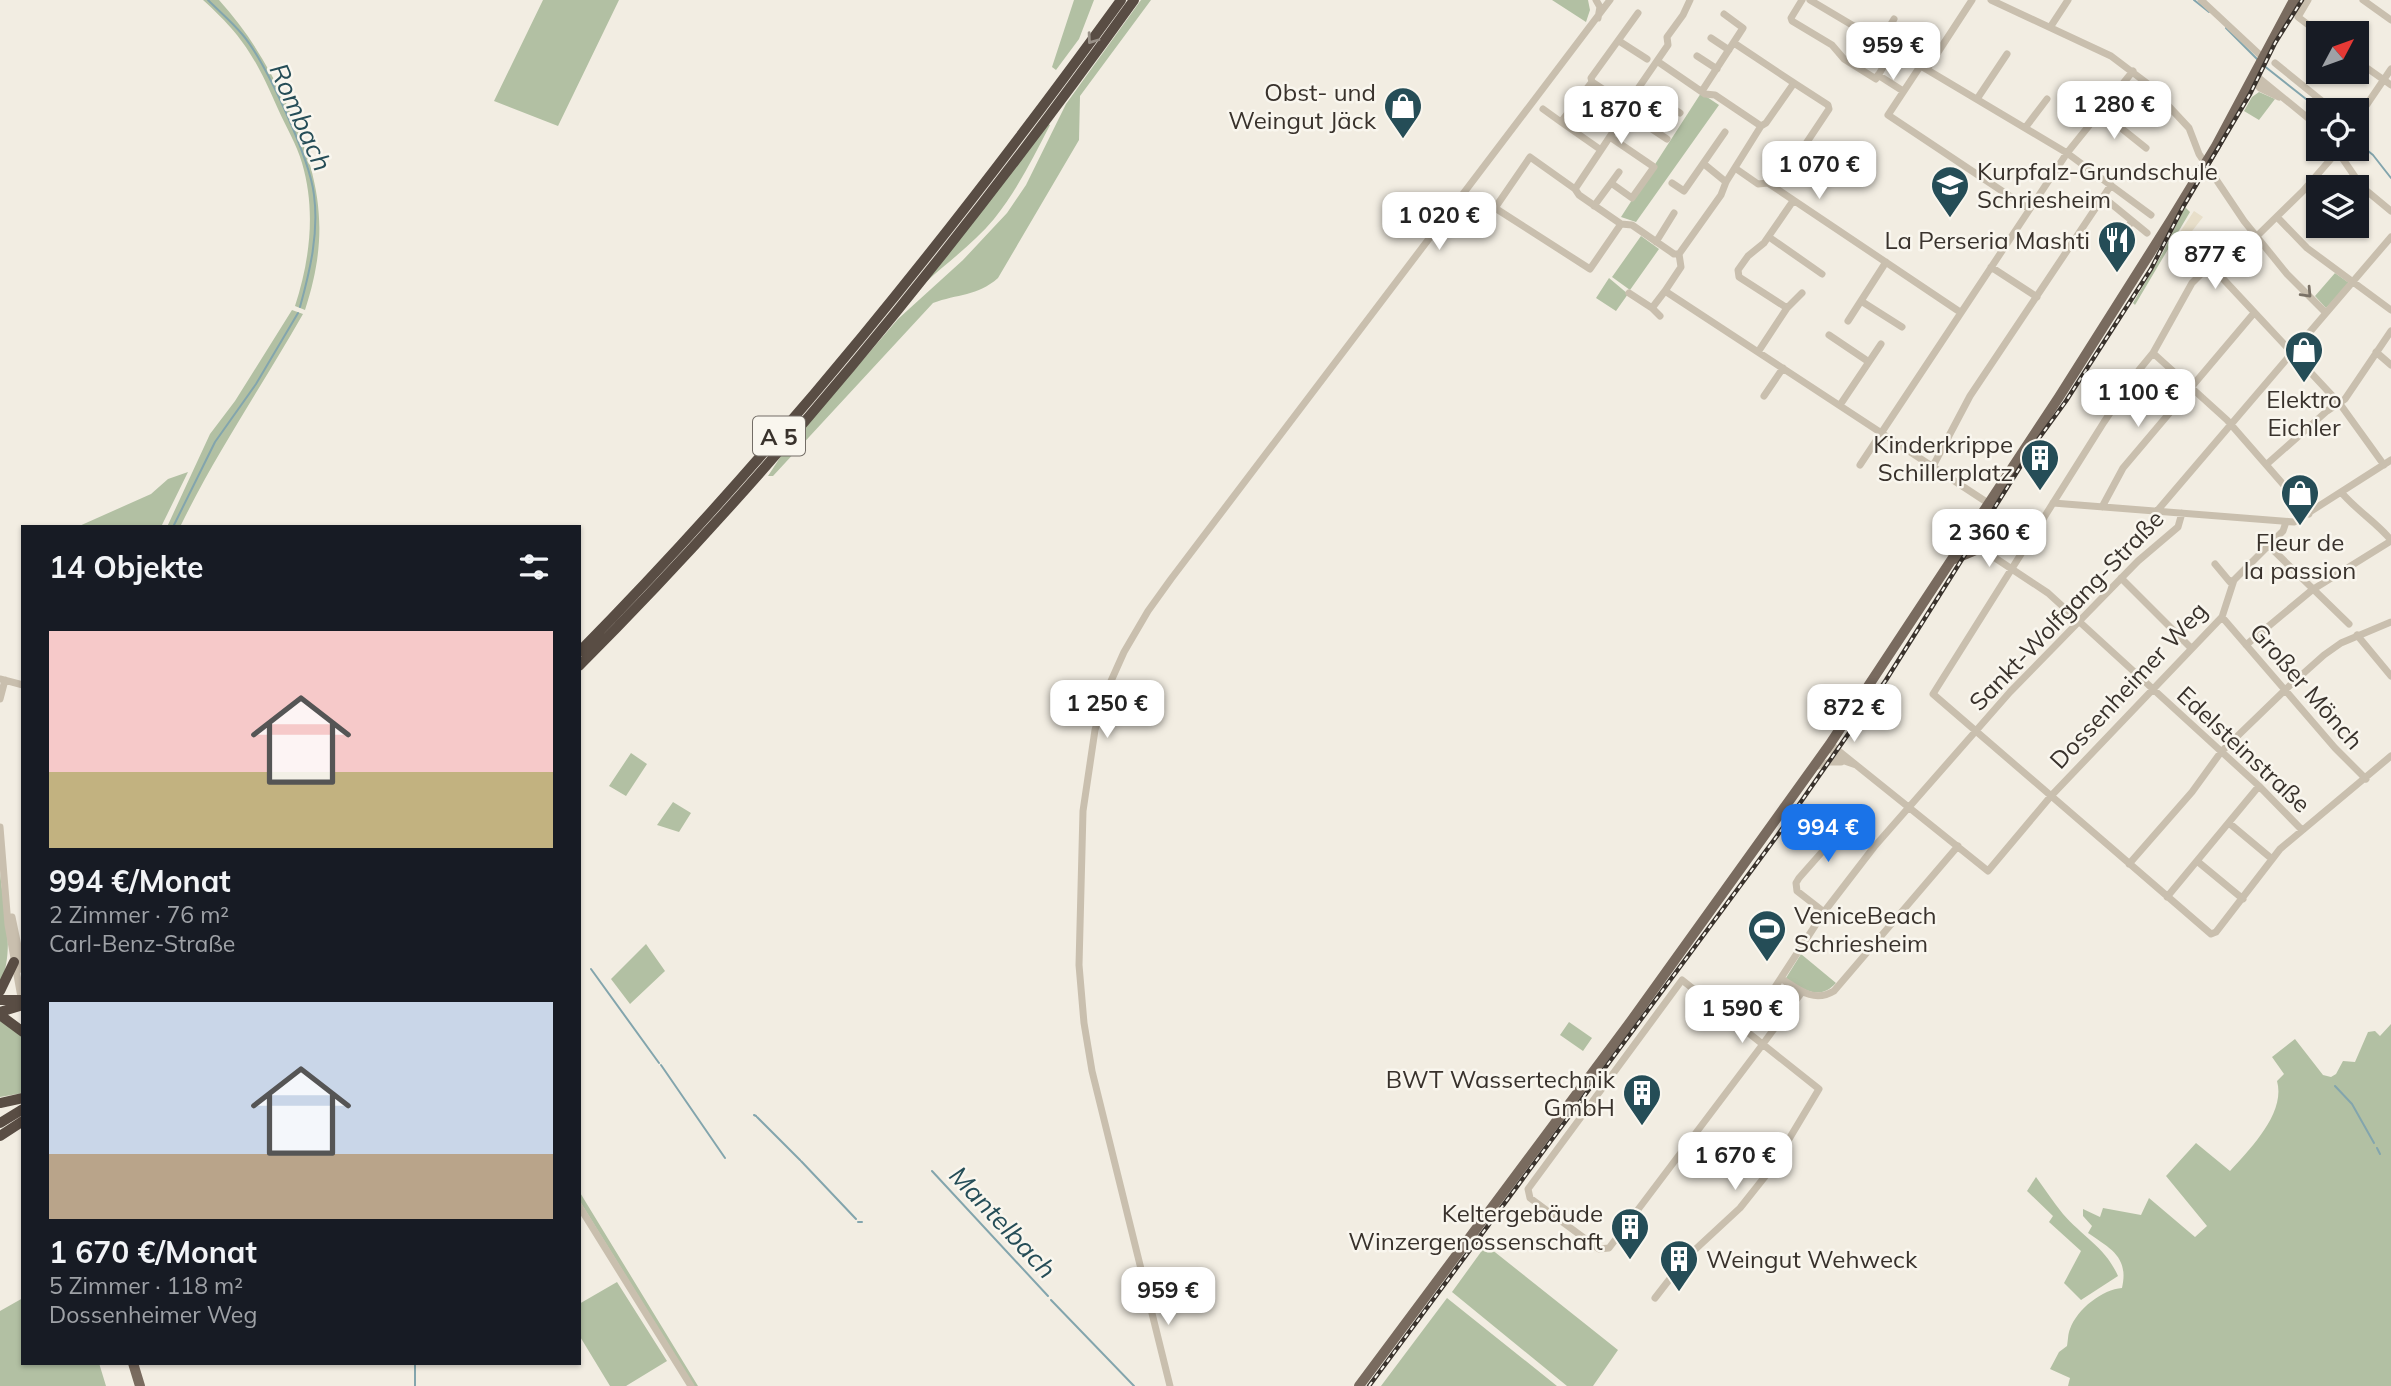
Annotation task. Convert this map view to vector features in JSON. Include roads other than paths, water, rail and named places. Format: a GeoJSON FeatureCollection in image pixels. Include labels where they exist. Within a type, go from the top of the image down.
{"type":"FeatureCollection","features":[{"type":"Feature","properties":{"kind":"highway","name":"A 5"},"geometry":{"type":"LineString","coordinates":[[581,650],[677,551],[844,359],[966,209],[1121,0]]}},
{"type":"Feature","properties":{"kind":"highway","name":"A 5"},"geometry":{"type":"LineString","coordinates":[[581,664],[674,568],[810,415],[947,247],[1134,0]]}},
{"type":"Feature","properties":{"kind":"highway"},"geometry":{"type":"LineString","coordinates":[[0,991],[14,962]]}},
{"type":"Feature","properties":{"kind":"highway"},"geometry":{"type":"LineString","coordinates":[[0,1000],[21,1002]]}},
{"type":"Feature","properties":{"kind":"highway"},"geometry":{"type":"LineString","coordinates":[[21,1003],[0,1014],[21,1030]]}},
{"type":"Feature","properties":{"kind":"highway"},"geometry":{"type":"LineString","coordinates":[[0,1103],[21,1098]]}},
{"type":"Feature","properties":{"kind":"highway"},"geometry":{"type":"LineString","coordinates":[[0,1123],[21,1110]]}},
{"type":"Feature","properties":{"kind":"highway"},"geometry":{"type":"LineString","coordinates":[[0,1136],[21,1122]]}},
{"type":"Feature","properties":{"kind":"main road"},"geometry":{"type":"LineString","coordinates":[[1359,1386],[1631,1021],[1815,767],[2059,397],[2205,163],[2294,0]]}},
{"type":"Feature","properties":{"kind":"main road"},"geometry":{"type":"LineString","coordinates":[[1949,562],[1981,548]]}},
{"type":"Feature","properties":{"kind":"main road"},"geometry":{"type":"LineString","coordinates":[[134,1365],[140,1386]]}},
{"type":"Feature","properties":{"kind":"street"},"geometry":{"type":"LineString","coordinates":[[1170,1386],[1092,1071],[1081,998],[1079,907],[1083,811],[1095,730],[1118,666],[1148,611],[1610,0]]}},
{"type":"Feature","properties":{"kind":"street"},"geometry":{"type":"LineString","coordinates":[[1684,0],[1686,10]]}},
{"type":"Feature","properties":{"kind":"street"},"geometry":{"type":"LineString","coordinates":[[1575,189],[1668,44],[1667,37],[1686,10],[1689,0]]}},
{"type":"Feature","properties":{"kind":"street"},"geometry":{"type":"LineString","coordinates":[[1802,0],[1791,21],[1832,45],[1844,59],[1876,79],[1894,49]]}},
{"type":"Feature","properties":{"kind":"street"},"geometry":{"type":"LineString","coordinates":[[1810,0],[2067,153],[2151,215]]}},
{"type":"Feature","properties":{"kind":"street"},"geometry":{"type":"LineString","coordinates":[[1972,0],[1888,115],[2029,209]]}},
{"type":"Feature","properties":{"kind":"street"},"geometry":{"type":"LineString","coordinates":[[1991,0],[2050,26],[2110,56],[2133,71],[2189,128],[2205,163],[2257,236],[2287,274],[2326,313]]}},
{"type":"Feature","properties":{"kind":"street"},"geometry":{"type":"LineString","coordinates":[[2050,26],[2068,0]]}},
{"type":"Feature","properties":{"kind":"street"},"geometry":{"type":"LineString","coordinates":[[2201,0],[2260,59]]}},
{"type":"Feature","properties":{"kind":"street"},"geometry":{"type":"LineString","coordinates":[[2306,24],[2300,20],[2298,13],[2308,0]]}},
{"type":"Feature","properties":{"kind":"street"},"geometry":{"type":"LineString","coordinates":[[2363,0],[2391,20]]}},
{"type":"Feature","properties":{"kind":"street"},"geometry":{"type":"LineString","coordinates":[[1598,18],[1599,2]]}},
{"type":"Feature","properties":{"kind":"street"},"geometry":{"type":"LineString","coordinates":[[1561,122],[1592,82],[1591,78],[1638,12]]}},
{"type":"Feature","properties":{"kind":"street"},"geometry":{"type":"LineString","coordinates":[[1702,91],[1743,28],[1724,14]]}},
{"type":"Feature","properties":{"kind":"street"},"geometry":{"type":"LineString","coordinates":[[1881,41],[1894,19]]}},
{"type":"Feature","properties":{"kind":"street"},"geometry":{"type":"LineString","coordinates":[[1711,38],[1794,83],[1829,108],[1797,157]]}},
{"type":"Feature","properties":{"kind":"street"},"geometry":{"type":"LineString","coordinates":[[1619,41],[1647,60]]}},
{"type":"Feature","properties":{"kind":"street"},"geometry":{"type":"LineString","coordinates":[[1978,99],[2007,54]]}},
{"type":"Feature","properties":{"kind":"street"},"geometry":{"type":"LineString","coordinates":[[1697,56],[1717,69]]}},
{"type":"Feature","properties":{"kind":"street"},"geometry":{"type":"LineString","coordinates":[[1657,61],[1761,126]]}},
{"type":"Feature","properties":{"kind":"street"},"geometry":{"type":"LineString","coordinates":[[2275,63],[2318,98]]}},
{"type":"Feature","properties":{"kind":"street"},"geometry":{"type":"LineString","coordinates":[[2369,105],[2388,82],[2391,69]]}},
{"type":"Feature","properties":{"kind":"street"},"geometry":{"type":"LineString","coordinates":[[2370,70],[2388,82]]}},
{"type":"Feature","properties":{"kind":"street"},"geometry":{"type":"LineString","coordinates":[[1860,465],[2067,153],[2133,71]]}},
{"type":"Feature","properties":{"kind":"street"},"geometry":{"type":"LineString","coordinates":[[1878,75],[1903,91]]}},
{"type":"Feature","properties":{"kind":"street"},"geometry":{"type":"LineString","coordinates":[[2252,77],[2260,88],[2286,100]]}},
{"type":"Feature","properties":{"kind":"street"},"geometry":{"type":"LineString","coordinates":[[2252,77],[2306,116]]}},
{"type":"Feature","properties":{"kind":"street"},"geometry":{"type":"LineString","coordinates":[[1592,82],[1667,139]]}},
{"type":"Feature","properties":{"kind":"street"},"geometry":{"type":"LineString","coordinates":[[1652,308],[1681,267],[1679,254],[1721,195],[1726,182],[1761,126],[1766,123],[1794,83]]}},
{"type":"Feature","properties":{"kind":"street"},"geometry":{"type":"LineString","coordinates":[[1639,87],[1681,113]]}},
{"type":"Feature","properties":{"kind":"street"},"geometry":{"type":"LineString","coordinates":[[2244,94],[2260,88]]}},
{"type":"Feature","properties":{"kind":"street"},"geometry":{"type":"LineString","coordinates":[[2025,128],[2047,99]]}},
{"type":"Feature","properties":{"kind":"street"},"geometry":{"type":"LineString","coordinates":[[1543,109],[1601,150]]}},
{"type":"Feature","properties":{"kind":"street"},"geometry":{"type":"LineString","coordinates":[[2101,112],[2146,148]]}},
{"type":"Feature","properties":{"kind":"street"},"geometry":{"type":"LineString","coordinates":[[1672,183],[1685,191],[1725,132]]}},
{"type":"Feature","properties":{"kind":"street"},"geometry":{"type":"LineString","coordinates":[[1610,137],[1654,167],[1632,198],[1611,183]]}},
{"type":"Feature","properties":{"kind":"street"},"geometry":{"type":"LineString","coordinates":[[1495,208],[1535,150]]}},
{"type":"Feature","properties":{"kind":"street"},"geometry":{"type":"LineString","coordinates":[[1530,157],[1621,224],[1632,225],[1674,254],[1679,254]]}},
{"type":"Feature","properties":{"kind":"street"},"geometry":{"type":"LineString","coordinates":[[2257,236],[2326,161]]}},
{"type":"Feature","properties":{"kind":"street"},"geometry":{"type":"LineString","coordinates":[[2344,161],[2362,187],[2391,211]]}},
{"type":"Feature","properties":{"kind":"street"},"geometry":{"type":"LineString","coordinates":[[1704,164],[1726,182]]}},
{"type":"Feature","properties":{"kind":"street"},"geometry":{"type":"LineString","coordinates":[[1735,168],[1757,183],[1768,183],[1960,312]]}},
{"type":"Feature","properties":{"kind":"street"},"geometry":{"type":"LineString","coordinates":[[1594,206],[1619,172]]}},
{"type":"Feature","properties":{"kind":"street"},"geometry":{"type":"LineString","coordinates":[[1933,466],[1970,396],[2111,185]]}},
{"type":"Feature","properties":{"kind":"street"},"geometry":{"type":"LineString","coordinates":[[2103,197],[2147,233]]}},
{"type":"Feature","properties":{"kind":"street"},"geometry":{"type":"LineString","coordinates":[[1787,309],[1738,274],[1748,256],[1769,237],[1793,201]]}},
{"type":"Feature","properties":{"kind":"street"},"geometry":{"type":"LineString","coordinates":[[1480,212],[1487,203],[1590,269],[1621,224]]}},
{"type":"Feature","properties":{"kind":"street"},"geometry":{"type":"LineString","coordinates":[[1656,242],[1674,213]]}},
{"type":"Feature","properties":{"kind":"street"},"geometry":{"type":"LineString","coordinates":[[2277,217],[2306,248],[2391,310]]}},
{"type":"Feature","properties":{"kind":"street"},"geometry":{"type":"LineString","coordinates":[[2118,241],[2132,221]]}},
{"type":"Feature","properties":{"kind":"street"},"geometry":{"type":"LineString","coordinates":[[1769,237],[1822,274]]}},
{"type":"Feature","properties":{"kind":"street"},"geometry":{"type":"LineString","coordinates":[[2157,511],[2391,237]]}},
{"type":"Feature","properties":{"kind":"street"},"geometry":{"type":"LineString","coordinates":[[1848,321],[1886,262]]}},
{"type":"Feature","properties":{"kind":"street"},"geometry":{"type":"LineString","coordinates":[[1991,267],[2037,297]]}},
{"type":"Feature","properties":{"kind":"street"},"geometry":{"type":"LineString","coordinates":[[2053,503],[2297,522],[2388,465],[2340,404],[2212,267],[2205,269],[2192,283],[2153,353],[2138,370],[2012,567],[1933,694],[2213,934],[2272,859],[2302,830],[2391,756]]}},
{"type":"Feature","properties":{"kind":"street"},"geometry":{"type":"LineString","coordinates":[[1665,291],[1988,503]]}},
{"type":"Feature","properties":{"kind":"street"},"geometry":{"type":"LineString","coordinates":[[1629,293],[1660,316]]}},
{"type":"Feature","properties":{"kind":"street"},"geometry":{"type":"LineString","coordinates":[[1758,352],[1787,309],[1802,293]]}},
{"type":"Feature","properties":{"kind":"street"},"geometry":{"type":"LineString","coordinates":[[1861,301],[1902,327]]}},
{"type":"Feature","properties":{"kind":"street"},"geometry":{"type":"LineString","coordinates":[[2102,507],[2123,468],[2254,313]]}},
{"type":"Feature","properties":{"kind":"street"},"geometry":{"type":"LineString","coordinates":[[2267,464],[2327,411],[2340,404],[2391,331]]}},
{"type":"Feature","properties":{"kind":"street"},"geometry":{"type":"LineString","coordinates":[[1829,335],[1869,362]]}},
{"type":"Feature","properties":{"kind":"street"},"geometry":{"type":"LineString","coordinates":[[1840,405],[1881,344]]}},
{"type":"Feature","properties":{"kind":"street"},"geometry":{"type":"LineString","coordinates":[[2376,352],[2391,365]]}},
{"type":"Feature","properties":{"kind":"street"},"geometry":{"type":"LineString","coordinates":[[2153,353],[2230,425],[2309,514]]}},
{"type":"Feature","properties":{"kind":"street"},"geometry":{"type":"LineString","coordinates":[[1764,396],[1783,368]]}},
{"type":"Feature","properties":{"kind":"street"},"geometry":{"type":"LineString","coordinates":[[2246,645],[2312,590],[2391,540],[2376,522],[2350,503],[2341,492]]}},
{"type":"Feature","properties":{"kind":"street","name":"Sankt-Wolfgang-Straße"},"geometry":{"type":"LineString","coordinates":[[1746,1030],[1825,912],[1874,847],[1975,731],[2080,620],[2121,578],[2178,527],[2182,513]]}},
{"type":"Feature","properties":{"kind":"street","name":"Dossenheimer Weg"},"geometry":{"type":"LineString","coordinates":[[1958,846],[1988,871],[2051,796],[2222,617],[2234,580],[2283,531],[2286,522]]}},
{"type":"Feature","properties":{"kind":"street","name":"Edelsteinstraße"},"geometry":{"type":"LineString","coordinates":[[1965,538],[2012,567],[2080,620],[2259,786],[2302,830]]}},
{"type":"Feature","properties":{"kind":"street"},"geometry":{"type":"LineString","coordinates":[[2269,545],[2349,624]]}},
{"type":"Feature","properties":{"kind":"street"},"geometry":{"type":"LineString","coordinates":[[2214,564],[2230,582],[2234,580]]}},
{"type":"Feature","properties":{"kind":"street"},"geometry":{"type":"LineString","coordinates":[[2121,578],[2191,648]]}},
{"type":"Feature","properties":{"kind":"street","name":"Großer Mönch"},"geometry":{"type":"LineString","coordinates":[[2222,617],[2335,748],[2366,779]]}},
{"type":"Feature","properties":{"kind":"street"},"geometry":{"type":"LineString","coordinates":[[2129,864],[2192,792],[2221,752],[2286,689],[2324,654],[2341,643],[2391,622]]}},
{"type":"Feature","properties":{"kind":"street"},"geometry":{"type":"LineString","coordinates":[[2357,635],[2391,676]]}},
{"type":"Feature","properties":{"kind":"street"},"geometry":{"type":"LineString","coordinates":[[0,699],[2,679],[21,684]]}},
{"type":"Feature","properties":{"kind":"street"},"geometry":{"type":"LineString","coordinates":[[1830,744],[1832,753],[1842,762]]}},
{"type":"Feature","properties":{"kind":"street"},"geometry":{"type":"LineString","coordinates":[[1782,979],[1802,992],[1822,996],[1835,990],[1958,846],[1830,744]]}},
{"type":"Feature","properties":{"kind":"street"},"geometry":{"type":"LineString","coordinates":[[1815,767],[1830,762],[1860,766]]}},
{"type":"Feature","properties":{"kind":"street"},"geometry":{"type":"LineString","coordinates":[[2167,897],[2259,786]]}},
{"type":"Feature","properties":{"kind":"street"},"geometry":{"type":"LineString","coordinates":[[2229,823],[2272,859]]}},
{"type":"Feature","properties":{"kind":"street"},"geometry":{"type":"LineString","coordinates":[[0,827],[14,962],[21,997]]}},
{"type":"Feature","properties":{"kind":"street"},"geometry":{"type":"LineString","coordinates":[[1825,912],[1797,891],[1795,887],[1798,877],[1843,827],[1852,830],[1874,847]]}},
{"type":"Feature","properties":{"kind":"street"},"geometry":{"type":"LineString","coordinates":[[2197,861],[2243,899]]}},
{"type":"Feature","properties":{"kind":"street"},"geometry":{"type":"LineString","coordinates":[[8,902],[21,961]]}},
{"type":"Feature","properties":{"kind":"street"},"geometry":{"type":"LineString","coordinates":[[1655,1298],[1686,1258],[1740,1208],[1771,1169],[1819,1089],[1763,1044],[1746,1030],[1682,980],[1528,1189],[1530,1198],[1604,1250],[1609,1248],[1763,1044],[1802,992]]}},
{"type":"Feature","properties":{"kind":"street"},"geometry":{"type":"LineString","coordinates":[[581,1209],[691,1386]]}},
{"type":"Feature","properties":{"kind":"waterway","name":"Rombach"},"geometry":{"type":"LineString","coordinates":[[208,0],[242,34],[263,66],[296,136],[311,179],[315,209],[314,238],[300,307]]}},
{"type":"Feature","properties":{"kind":"waterway"},"geometry":{"type":"LineString","coordinates":[[2194,0],[2209,12]]}},
{"type":"Feature","properties":{"kind":"waterway"},"geometry":{"type":"LineString","coordinates":[[2226,28],[2257,59]]}},
{"type":"Feature","properties":{"kind":"waterway"},"geometry":{"type":"LineString","coordinates":[[2263,65],[2306,99]]}},
{"type":"Feature","properties":{"kind":"waterway"},"geometry":{"type":"LineString","coordinates":[[2369,152],[2391,178]]}},
{"type":"Feature","properties":{"kind":"waterway","name":"Rombach"},"geometry":{"type":"LineString","coordinates":[[174,525],[215,442],[256,384],[298,313]]}},
{"type":"Feature","properties":{"kind":"waterway","name":"Mantelbach"},"geometry":{"type":"LineString","coordinates":[[591,969],[659,1063]]}},
{"type":"Feature","properties":{"kind":"waterway","name":"Mantelbach"},"geometry":{"type":"LineString","coordinates":[[661,1065],[725,1158]]}},
{"type":"Feature","properties":{"kind":"waterway"},"geometry":{"type":"LineString","coordinates":[[2335,1086],[2352,1104],[2374,1143]]}},
{"type":"Feature","properties":{"kind":"waterway","name":"Mantelbach"},"geometry":{"type":"LineString","coordinates":[[757,1117],[800,1160]]}},
{"type":"Feature","properties":{"kind":"waterway"},"geometry":{"type":"LineString","coordinates":[[2377,1148],[2380,1154]]}},
{"type":"Feature","properties":{"kind":"waterway","name":"Mantelbach"},"geometry":{"type":"LineString","coordinates":[[801,1161],[856,1219]]}},
{"type":"Feature","properties":{"kind":"waterway","name":"Mantelbach"},"geometry":{"type":"LineString","coordinates":[[932,1171],[1048,1296]]}},
{"type":"Feature","properties":{"kind":"waterway","name":"Mantelbach"},"geometry":{"type":"LineString","coordinates":[[1051,1300],[1134,1386]]}},
{"type":"Feature","properties":{"kind":"waterway"},"geometry":{"type":"LineString","coordinates":[[415,1365],[415,1386]]}},
{"type":"Feature","properties":{"kind":"railway"},"geometry":{"type":"LineString","coordinates":[[1369,1386],[1777,836],[1886,680],[2034,445],[2066,401],[2151,269],[2183,207],[2250,94],[2275,43],[2302,0]]}},
{"type":"Feature","properties":{"kind":"place","name":"Obst- und Weingut Jäck"},"geometry":{"type":"Point","coordinates":[1403,140]}},
{"type":"Feature","properties":{"kind":"place","name":"Kurpfalz-Grundschule Schriesheim"},"geometry":{"type":"Point","coordinates":[1950,219]}},
{"type":"Feature","properties":{"kind":"place","name":"La Perseria Mashti"},"geometry":{"type":"Point","coordinates":[2117,274]}},
{"type":"Feature","properties":{"kind":"place","name":"Elektro Eichler"},"geometry":{"type":"Point","coordinates":[2304,384]}},
{"type":"Feature","properties":{"kind":"place","name":"Kinderkrippe Schillerplatz"},"geometry":{"type":"Point","coordinates":[2040,492]}},
{"type":"Feature","properties":{"kind":"place","name":"Fleur de la passion"},"geometry":{"type":"Point","coordinates":[2300,527]}},
{"type":"Feature","properties":{"kind":"place","name":"VeniceBeach Schriesheim"},"geometry":{"type":"Point","coordinates":[1767,963]}},
{"type":"Feature","properties":{"kind":"place","name":"BWT Wassertechnik GmbH"},"geometry":{"type":"Point","coordinates":[1642,1127]}},
{"type":"Feature","properties":{"kind":"place","name":"Keltergebäude Winzergenossenschaft"},"geometry":{"type":"Point","coordinates":[1630,1261]}},
{"type":"Feature","properties":{"kind":"place","name":"Weingut Wehweck"},"geometry":{"type":"Point","coordinates":[1679,1293]}}]}
